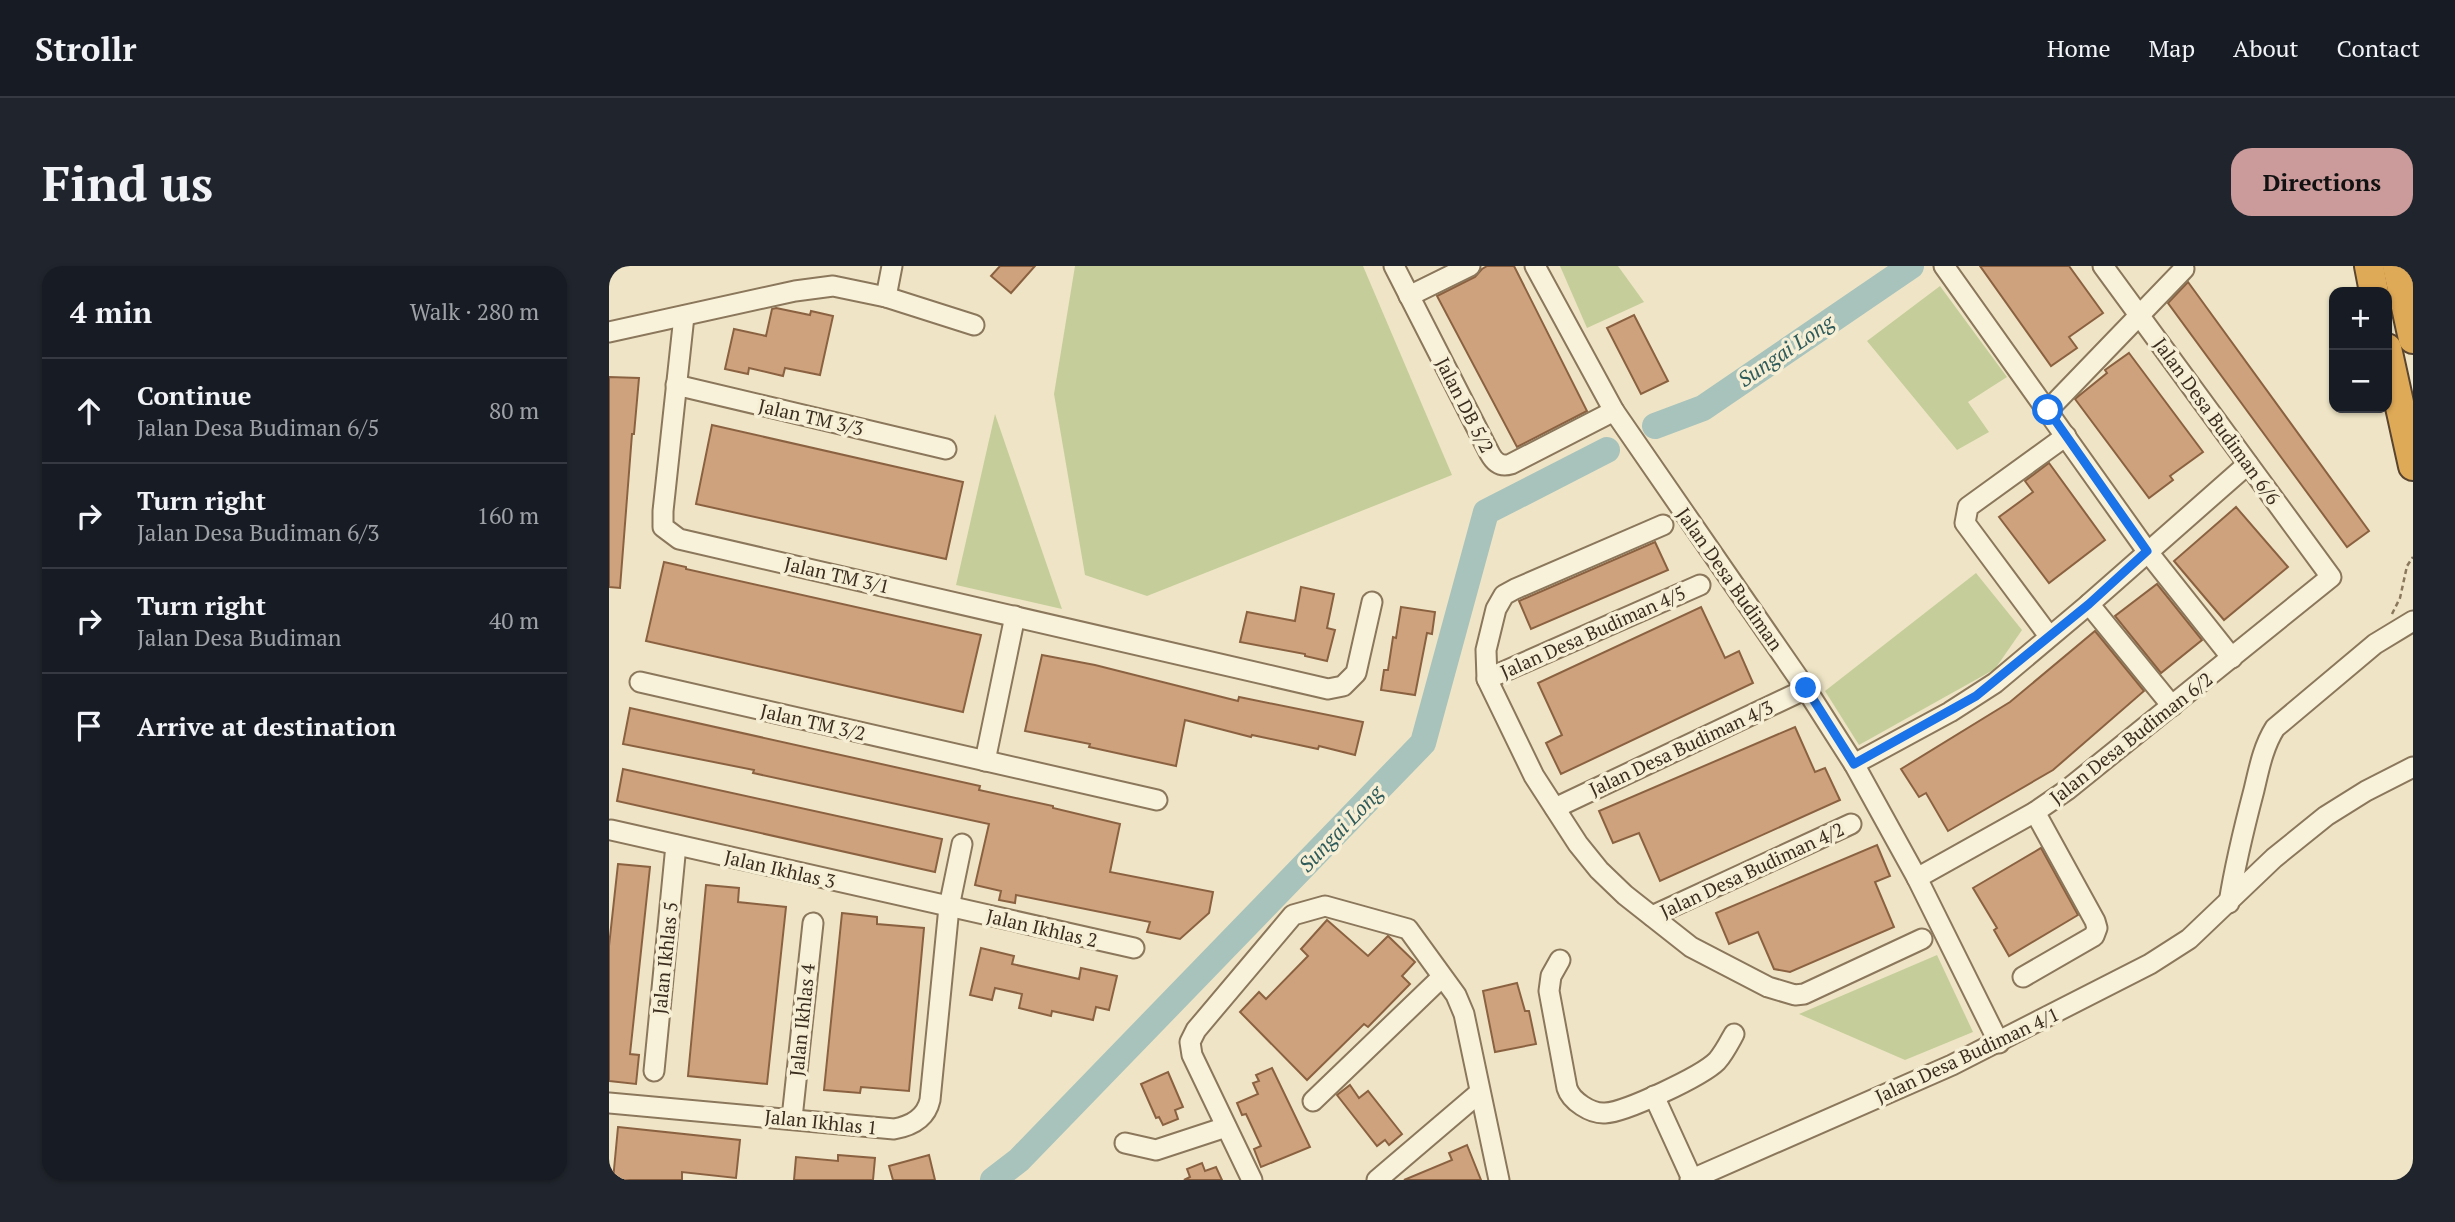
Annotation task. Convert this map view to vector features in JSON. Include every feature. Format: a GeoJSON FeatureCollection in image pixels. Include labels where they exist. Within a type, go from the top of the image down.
{"type":"FeatureCollection","features":[{"type":"Feature","properties":{"kind":"highway"},"geometry":{"type":"LineString","coordinates":[[2369,266],[2373,287]]}},
{"type":"Feature","properties":{"kind":"highway"},"geometry":{"type":"LineString","coordinates":[[2397,266],[2413,339]]}},
{"type":"Feature","properties":{"kind":"highway"},"geometry":{"type":"LineString","coordinates":[[2387,350],[2413,466]]}},
{"type":"Feature","properties":{"kind":"street"},"geometry":{"type":"LineString","coordinates":[[886,297],[892,266]]}},
{"type":"Feature","properties":{"kind":"street","name":"Jalan DB 5/2"},"geometry":{"type":"LineString","coordinates":[[1394,266],[1497,463],[1505,466],[1511,464],[1615,411]]}},
{"type":"Feature","properties":{"kind":"street"},"geometry":{"type":"LineString","coordinates":[[1409,296],[1470,266]]}},
{"type":"Feature","properties":{"kind":"street","name":"Jalan Desa Budiman"},"geometry":{"type":"LineString","coordinates":[[1535,266],[1615,411],[1806,688],[1854,764],[1917,878],[1999,1043]]}},
{"type":"Feature","properties":{"kind":"street"},"geometry":{"type":"LineString","coordinates":[[1944,266],[2147,551],[2232,658]]}},
{"type":"Feature","properties":{"kind":"street","name":"Jalan Desa Budiman 6/6"},"geometry":{"type":"LineString","coordinates":[[2103,266],[2330,577]]}},
{"type":"Feature","properties":{"kind":"street"},"geometry":{"type":"LineString","coordinates":[[2048,410],[2184,269]]}},
{"type":"Feature","properties":{"kind":"street"},"geometry":{"type":"LineString","coordinates":[[609,332],[795,291],[833,286],[886,297],[974,325]]}},
{"type":"Feature","properties":{"kind":"street"},"geometry":{"type":"LineString","coordinates":[[676,385],[684,316]]}},
{"type":"Feature","properties":{"kind":"street","name":"Jalan TM 3/3"},"geometry":{"type":"LineString","coordinates":[[676,385],[946,449]]}},
{"type":"Feature","properties":{"kind":"street","name":"Jalan TM 3/1"},"geometry":{"type":"LineString","coordinates":[[676,385],[663,527],[679,539],[1328,689],[1343,686],[1356,673],[1372,602]]}},
{"type":"Feature","properties":{"kind":"street"},"geometry":{"type":"LineString","coordinates":[[2049,636],[1965,523],[1968,507],[2066,436]]}},
{"type":"Feature","properties":{"kind":"street"},"geometry":{"type":"LineString","coordinates":[[1854,764],[1976,696],[2089,604],[2248,464]]}},
{"type":"Feature","properties":{"kind":"street"},"geometry":{"type":"LineString","coordinates":[[1663,525],[1504,595],[1496,609],[1486,650],[1487,679],[1508,727],[1534,775],[1578,844],[1599,870],[1692,947],[1768,987],[1795,995],[1809,992],[1922,939]]}},
{"type":"Feature","properties":{"kind":"street","name":"Jalan Desa Budiman 6/2"},"geometry":{"type":"LineString","coordinates":[[1917,878],[2035,812],[2074,785],[2330,577]]}},
{"type":"Feature","properties":{"kind":"street","name":"Jalan Desa Budiman 4/5"},"geometry":{"type":"LineString","coordinates":[[1487,679],[1700,585]]}},
{"type":"Feature","properties":{"kind":"street"},"geometry":{"type":"LineString","coordinates":[[2089,604],[2172,706]]}},
{"type":"Feature","properties":{"kind":"street"},"geometry":{"type":"LineString","coordinates":[[985,761],[1015,616]]}},
{"type":"Feature","properties":{"kind":"street"},"geometry":{"type":"LineString","coordinates":[[2228,903],[2238,852],[2267,740],[2289,715],[2375,644],[2413,621]]}},
{"type":"Feature","properties":{"kind":"street","name":"Jalan TM 3/2"},"geometry":{"type":"LineString","coordinates":[[640,682],[1157,800]]}},
{"type":"Feature","properties":{"kind":"street","name":"Jalan Desa Budiman 4/3"},"geometry":{"type":"LineString","coordinates":[[1555,808],[1806,688]]}},
{"type":"Feature","properties":{"kind":"street","name":"Jalan Desa Budiman 4/1"},"geometry":{"type":"LineString","coordinates":[[1689,1175],[1999,1043],[2150,964],[2189,939],[2274,858],[2326,816],[2366,791],[2413,767]]}},
{"type":"Feature","properties":{"kind":"street"},"geometry":{"type":"LineString","coordinates":[[2023,978],[2094,936],[2097,928],[2035,812]]}},
{"type":"Feature","properties":{"kind":"street","name":"Jalan Desa Budiman 4/2"},"geometry":{"type":"LineString","coordinates":[[1652,916],[1851,824]]}},
{"type":"Feature","properties":{"kind":"street","name":"Jalan Ikhlas 3"},"geometry":{"type":"LineString","coordinates":[[611,830],[949,907]]}},
{"type":"Feature","properties":{"kind":"street","name":"Jalan Ikhlas 1"},"geometry":{"type":"LineString","coordinates":[[609,1103],[894,1129],[916,1122],[926,1112],[930,1100],[949,907],[962,844]]}},
{"type":"Feature","properties":{"kind":"street","name":"Jalan Ikhlas 5"},"geometry":{"type":"LineString","coordinates":[[654,1071],[676,845]]}},
{"type":"Feature","properties":{"kind":"street"},"geometry":{"type":"LineString","coordinates":[[1252,1180],[1192,1055],[1190,1042],[1196,1030],[1293,915],[1325,906],[1408,929],[1456,995],[1464,1014],[1499,1180]]}},
{"type":"Feature","properties":{"kind":"street","name":"Jalan Ikhlas 2"},"geometry":{"type":"LineString","coordinates":[[949,907],[1135,948]]}},
{"type":"Feature","properties":{"kind":"street","name":"Jalan Ikhlas 4"},"geometry":{"type":"LineString","coordinates":[[792,1118],[813,923]]}},
{"type":"Feature","properties":{"kind":"street"},"geometry":{"type":"LineString","coordinates":[[1560,960],[1551,976],[1549,990],[1567,1088],[1573,1099],[1598,1113],[1654,1096],[1703,1072],[1717,1061],[1734,1034]]}},
{"type":"Feature","properties":{"kind":"street"},"geometry":{"type":"LineString","coordinates":[[1313,1101],[1442,977]]}},
{"type":"Feature","properties":{"kind":"street"},"geometry":{"type":"LineString","coordinates":[[1377,1180],[1479,1093]]}},
{"type":"Feature","properties":{"kind":"street"},"geometry":{"type":"LineString","coordinates":[[1654,1096],[1689,1175]]}},
{"type":"Feature","properties":{"kind":"street"},"geometry":{"type":"LineString","coordinates":[[1125,1143],[1156,1150],[1226,1127]]}},
{"type":"Feature","properties":{"kind":"path"},"geometry":{"type":"LineString","coordinates":[[2375,644],[2400,597],[2407,566],[2413,557]]}},
{"type":"Feature","properties":{"kind":"green space"},"geometry":{"type":"Polygon","coordinates":[[[1075,266],[1363,266],[1452,475],[1147,596],[1085,575],[1054,394],[1075,266]]]}},
{"type":"Feature","properties":{"kind":"green space"},"geometry":{"type":"Polygon","coordinates":[[[1560,266],[1618,266],[1644,302],[1587,328],[1560,266]]]}},
{"type":"Feature","properties":{"kind":"green space"},"geometry":{"type":"Polygon","coordinates":[[[1940,286],[2007,377],[1968,402],[1989,432],[1957,450],[1867,341],[1940,286]]]}},
{"type":"Feature","properties":{"kind":"green space"},"geometry":{"type":"Polygon","coordinates":[[[995,414],[1062,609],[956,585],[995,414]]]}},
{"type":"Feature","properties":{"kind":"green space"},"geometry":{"type":"Polygon","coordinates":[[[1976,573],[2022,630],[1995,669],[1859,745],[1825,691],[1976,573]]]}},
{"type":"Feature","properties":{"kind":"green space"},"geometry":{"type":"Polygon","coordinates":[[[1937,955],[1973,1032],[1905,1060],[1799,1014],[1937,955]]]}},
{"type":"Feature","properties":{"kind":"building"},"geometry":{"type":"Polygon","coordinates":[[[1000,266],[1035,266],[1011,293],[991,276],[1000,266]]]}},
{"type":"Feature","properties":{"kind":"building"},"geometry":{"type":"Polygon","coordinates":[[[1487,266],[1514,266],[1587,411],[1517,447],[1437,296],[1475,277],[1487,266]]]}},
{"type":"Feature","properties":{"kind":"building"},"geometry":{"type":"Polygon","coordinates":[[[1980,266],[2069,266],[2103,313],[2069,337],[2077,348],[2051,366],[1980,266]]]}},
{"type":"Feature","properties":{"kind":"building"},"geometry":{"type":"Polygon","coordinates":[[[2188,282],[2369,531],[2347,547],[2168,303],[2188,282]]]}},
{"type":"Feature","properties":{"kind":"building"},"geometry":{"type":"Polygon","coordinates":[[[772,309],[810,315],[811,311],[833,316],[820,375],[785,368],[783,376],[749,368],[748,374],[725,369],[734,329],[766,336],[772,309]]]}},
{"type":"Feature","properties":{"kind":"building"},"geometry":{"type":"Polygon","coordinates":[[[1634,315],[1668,381],[1641,394],[1607,328],[1634,315]]]}},
{"type":"Feature","properties":{"kind":"building"},"geometry":{"type":"Polygon","coordinates":[[[2129,353],[2203,452],[2170,476],[2173,480],[2149,498],[2075,399],[2107,373],[2105,370],[2129,353]]]}},
{"type":"Feature","properties":{"kind":"building"},"geometry":{"type":"Polygon","coordinates":[[[609,377],[639,378],[620,588],[609,587],[609,377]]]}},
{"type":"Feature","properties":{"kind":"building"},"geometry":{"type":"Polygon","coordinates":[[[712,425],[963,482],[946,559],[696,504],[712,425]]]}},
{"type":"Feature","properties":{"kind":"building"},"geometry":{"type":"Polygon","coordinates":[[[2049,463],[2105,540],[2049,583],[1999,517],[2033,492],[2025,481],[2049,463]]]}},
{"type":"Feature","properties":{"kind":"building"},"geometry":{"type":"Polygon","coordinates":[[[2236,507],[2288,567],[2224,620],[2174,561],[2236,507]]]}},
{"type":"Feature","properties":{"kind":"building"},"geometry":{"type":"Polygon","coordinates":[[[1655,542],[1668,570],[1531,629],[1519,601],[1655,542]]]}},
{"type":"Feature","properties":{"kind":"building"},"geometry":{"type":"Polygon","coordinates":[[[664,562],[981,635],[963,712],[646,641],[664,562]]]}},
{"type":"Feature","properties":{"kind":"building"},"geometry":{"type":"Polygon","coordinates":[[[2157,584],[2202,640],[2161,673],[2115,616],[2157,584]]]}},
{"type":"Feature","properties":{"kind":"building"},"geometry":{"type":"Polygon","coordinates":[[[1301,587],[1334,594],[1327,628],[1335,630],[1327,661],[1305,654],[1240,642],[1247,612],[1295,621],[1301,587]]]}},
{"type":"Feature","properties":{"kind":"building"},"geometry":{"type":"Polygon","coordinates":[[[1401,607],[1435,612],[1432,634],[1427,633],[1415,695],[1381,690],[1384,670],[1388,670],[1393,637],[1396,638],[1401,607]]]}},
{"type":"Feature","properties":{"kind":"building"},"geometry":{"type":"Polygon","coordinates":[[[1701,607],[1725,658],[1739,651],[1753,683],[1561,774],[1546,743],[1562,735],[1538,683],[1701,607]]]}},
{"type":"Feature","properties":{"kind":"building"},"geometry":{"type":"Polygon","coordinates":[[[2095,631],[2144,691],[2053,770],[1948,831],[1926,793],[1919,797],[1901,769],[2010,702],[2095,631]]]}},
{"type":"Feature","properties":{"kind":"building"},"geometry":{"type":"Polygon","coordinates":[[[1042,655],[1095,665],[1238,701],[1239,697],[1363,722],[1355,755],[1319,746],[1318,749],[1252,735],[1251,737],[1185,720],[1176,766],[1025,731],[1042,655]]]}},
{"type":"Feature","properties":{"kind":"building"},"geometry":{"type":"Polygon","coordinates":[[[630,708],[980,786],[979,790],[1120,824],[1110,872],[1213,892],[1209,913],[1180,939],[1147,932],[1150,922],[1016,895],[1015,903],[999,900],[1001,891],[975,885],[989,824],[753,773],[754,770],[623,744],[630,708]]]}},
{"type":"Feature","properties":{"kind":"building"},"geometry":{"type":"Polygon","coordinates":[[[1795,727],[1815,772],[1825,768],[1840,800],[1660,881],[1639,833],[1613,843],[1599,811],[1795,727]]]}},
{"type":"Feature","properties":{"kind":"building"},"geometry":{"type":"Polygon","coordinates":[[[623,769],[942,839],[935,872],[617,801],[623,769]]]}},
{"type":"Feature","properties":{"kind":"building"},"geometry":{"type":"Polygon","coordinates":[[[1877,845],[1890,876],[1875,882],[1894,927],[1790,972],[1774,969],[1758,932],[1729,944],[1716,913],[1877,845]]]}},
{"type":"Feature","properties":{"kind":"building"},"geometry":{"type":"Polygon","coordinates":[[[2041,848],[2078,915],[2009,956],[1994,930],[1997,928],[1973,888],[2041,848]]]}},
{"type":"Feature","properties":{"kind":"building"},"geometry":{"type":"Polygon","coordinates":[[[618,864],[650,867],[630,1054],[639,1055],[636,1084],[609,1081],[609,946],[618,864]]]}},
{"type":"Feature","properties":{"kind":"building"},"geometry":{"type":"Polygon","coordinates":[[[706,885],[739,888],[738,902],[786,907],[767,1084],[688,1076],[706,885]]]}},
{"type":"Feature","properties":{"kind":"building"},"geometry":{"type":"Polygon","coordinates":[[[842,913],[877,917],[877,924],[924,928],[909,1091],[861,1087],[860,1093],[824,1090],[842,913]]]}},
{"type":"Feature","properties":{"kind":"building"},"geometry":{"type":"Polygon","coordinates":[[[1327,920],[1368,956],[1388,936],[1415,962],[1402,976],[1410,984],[1368,1027],[1364,1024],[1307,1080],[1240,1012],[1259,992],[1266,999],[1308,956],[1301,949],[1327,920]]]}},
{"type":"Feature","properties":{"kind":"building"},"geometry":{"type":"Polygon","coordinates":[[[981,948],[1014,956],[1012,964],[1079,979],[1081,968],[1117,976],[1109,1010],[1096,1007],[1093,1020],[1052,1011],[1051,1016],[1019,1008],[1022,994],[995,988],[992,1000],[970,995],[981,948]]]}},
{"type":"Feature","properties":{"kind":"building"},"geometry":{"type":"Polygon","coordinates":[[[1517,983],[1525,1011],[1529,1011],[1536,1044],[1495,1052],[1483,991],[1517,983]]]}},
{"type":"Feature","properties":{"kind":"building"},"geometry":{"type":"Polygon","coordinates":[[[1272,1068],[1310,1147],[1261,1167],[1254,1149],[1261,1146],[1246,1114],[1242,1115],[1237,1103],[1258,1094],[1253,1083],[1259,1081],[1256,1075],[1272,1068]]]}},
{"type":"Feature","properties":{"kind":"building"},"geometry":{"type":"Polygon","coordinates":[[[1168,1072],[1183,1107],[1175,1110],[1178,1119],[1163,1125],[1159,1117],[1156,1118],[1141,1084],[1168,1072]]]}},
{"type":"Feature","properties":{"kind":"building"},"geometry":{"type":"Polygon","coordinates":[[[1350,1085],[1359,1098],[1368,1091],[1402,1134],[1389,1145],[1385,1140],[1377,1146],[1337,1095],[1350,1085]]]}},
{"type":"Feature","properties":{"kind":"building"},"geometry":{"type":"Polygon","coordinates":[[[618,1127],[740,1140],[736,1178],[682,1172],[682,1180],[613,1180],[618,1127]]]}},
{"type":"Feature","properties":{"kind":"building"},"geometry":{"type":"Polygon","coordinates":[[[1467,1145],[1481,1180],[1404,1180],[1452,1160],[1449,1153],[1467,1145]]]}},
{"type":"Feature","properties":{"kind":"building"},"geometry":{"type":"Polygon","coordinates":[[[838,1155],[875,1158],[873,1180],[794,1180],[796,1157],[838,1161],[838,1155]]]}},
{"type":"Feature","properties":{"kind":"building"},"geometry":{"type":"Polygon","coordinates":[[[929,1155],[935,1180],[893,1180],[889,1166],[929,1155]]]}},
{"type":"Feature","properties":{"kind":"building"},"geometry":{"type":"Polygon","coordinates":[[[1202,1163],[1205,1171],[1216,1167],[1222,1180],[1184,1180],[1190,1177],[1187,1169],[1202,1163]]]}},
{"type":"Feature","properties":{"kind":"waterway","name":"Sungai Long"},"geometry":{"type":"LineString","coordinates":[[1655,426],[1703,408],[1911,266]]}},
{"type":"Feature","properties":{"kind":"waterway","name":"Sungai Long"},"geometry":{"type":"LineString","coordinates":[[993,1180],[1019,1160],[1423,743],[1486,512],[1607,450]]}},
{"type":"Feature","properties":{"kind":"route"},"geometry":{"type":"LineString","coordinates":[[1806,688],[1854,764],[1949,712],[1995,683],[2147,551],[2048,410]]}}]}
